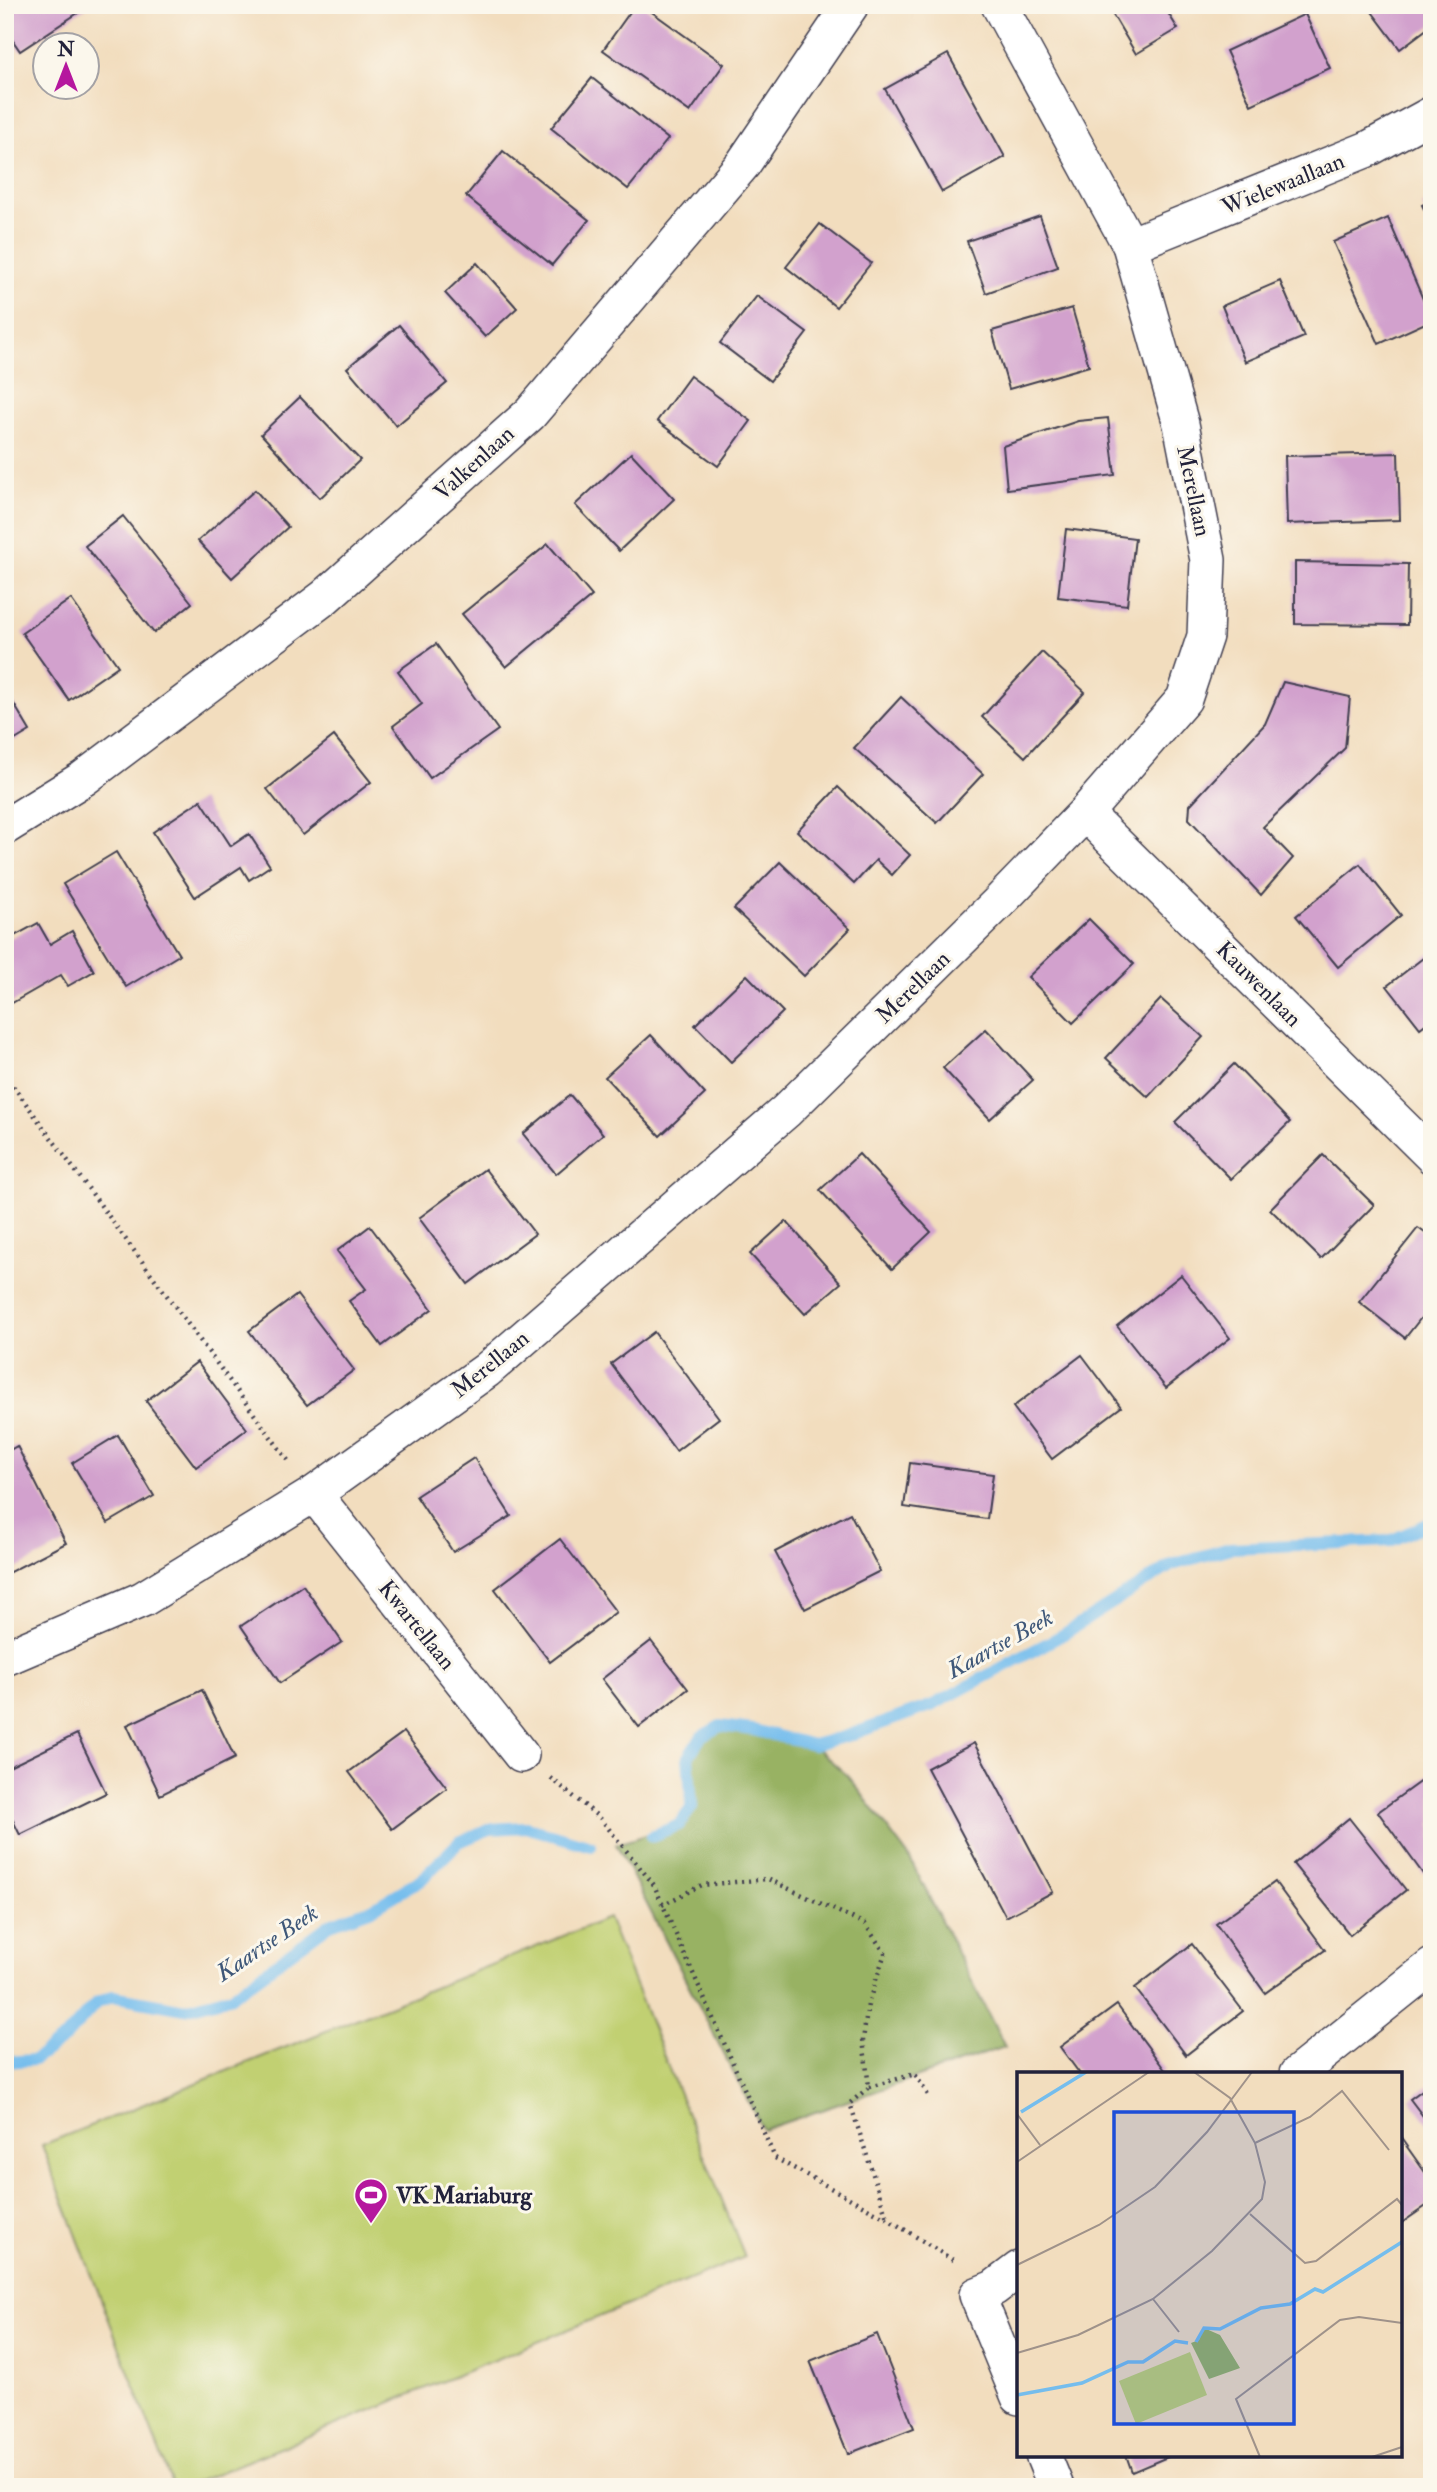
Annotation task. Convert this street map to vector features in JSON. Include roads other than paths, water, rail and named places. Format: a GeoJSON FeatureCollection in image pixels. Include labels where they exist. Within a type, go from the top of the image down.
{"type":"FeatureCollection","features":[{"type":"Feature","properties":{"kind":"street","name":"Valkenlaan"},"geometry":{"type":"LineString","coordinates":[[5,827],[84,778],[325,597],[530,414],[743,164],[851,5]]}},
{"type":"Feature","properties":{"kind":"street","name":"Merellaan"},"geometry":{"type":"LineString","coordinates":[[5,1658],[143,1599],[314,1494],[487,1370],[786,1111],[998,903],[1085,813],[1184,699],[1205,636],[1208,560],[1181,424],[1130,245],[999,5]]}},
{"type":"Feature","properties":{"kind":"street","name":"Wielewaallaan"},"geometry":{"type":"LineString","coordinates":[[1130,245],[1368,149],[1432,114]]}},
{"type":"Feature","properties":{"kind":"street","name":"Kauwenlaan"},"geometry":{"type":"LineString","coordinates":[[1085,813],[1432,1156]]}},
{"type":"Feature","properties":{"kind":"street","name":"Kwartellaan"},"geometry":{"type":"LineString","coordinates":[[314,1494],[521,1755]]}},
{"type":"Feature","properties":{"kind":"street"},"geometry":{"type":"LineString","coordinates":[[1300,2072],[1432,1966]]}},
{"type":"Feature","properties":{"kind":"street"},"geometry":{"type":"LineString","coordinates":[[1017,2271],[994,2288],[976,2295],[1017,2380]]}},
{"type":"Feature","properties":{"kind":"street"},"geometry":{"type":"LineString","coordinates":[[1044,2457],[1056,2487]]}},
{"type":"Feature","properties":{"kind":"waterway","name":"Kaartse Beek"},"geometry":{"type":"LineString","coordinates":[[652,1836],[679,1825],[692,1807],[688,1757],[701,1737],[720,1726],[753,1730],[813,1745],[847,1736],[933,1705],[1064,1634],[1172,1565],[1230,1548],[1390,1541],[1432,1522]]}},
{"type":"Feature","properties":{"kind":"waterway","name":"Kaartse Beek"},"geometry":{"type":"LineString","coordinates":[[5,2062],[34,2060],[66,2037],[96,2003],[113,1996],[185,2009],[232,1996],[330,1924],[372,1909],[422,1879],[459,1842],[490,1829],[526,1827],[591,1846]]}},
{"type":"Feature","properties":{"kind":"place","name":"VK Mariaburg"},"geometry":{"type":"Point","coordinates":[371,2225]}}]}
